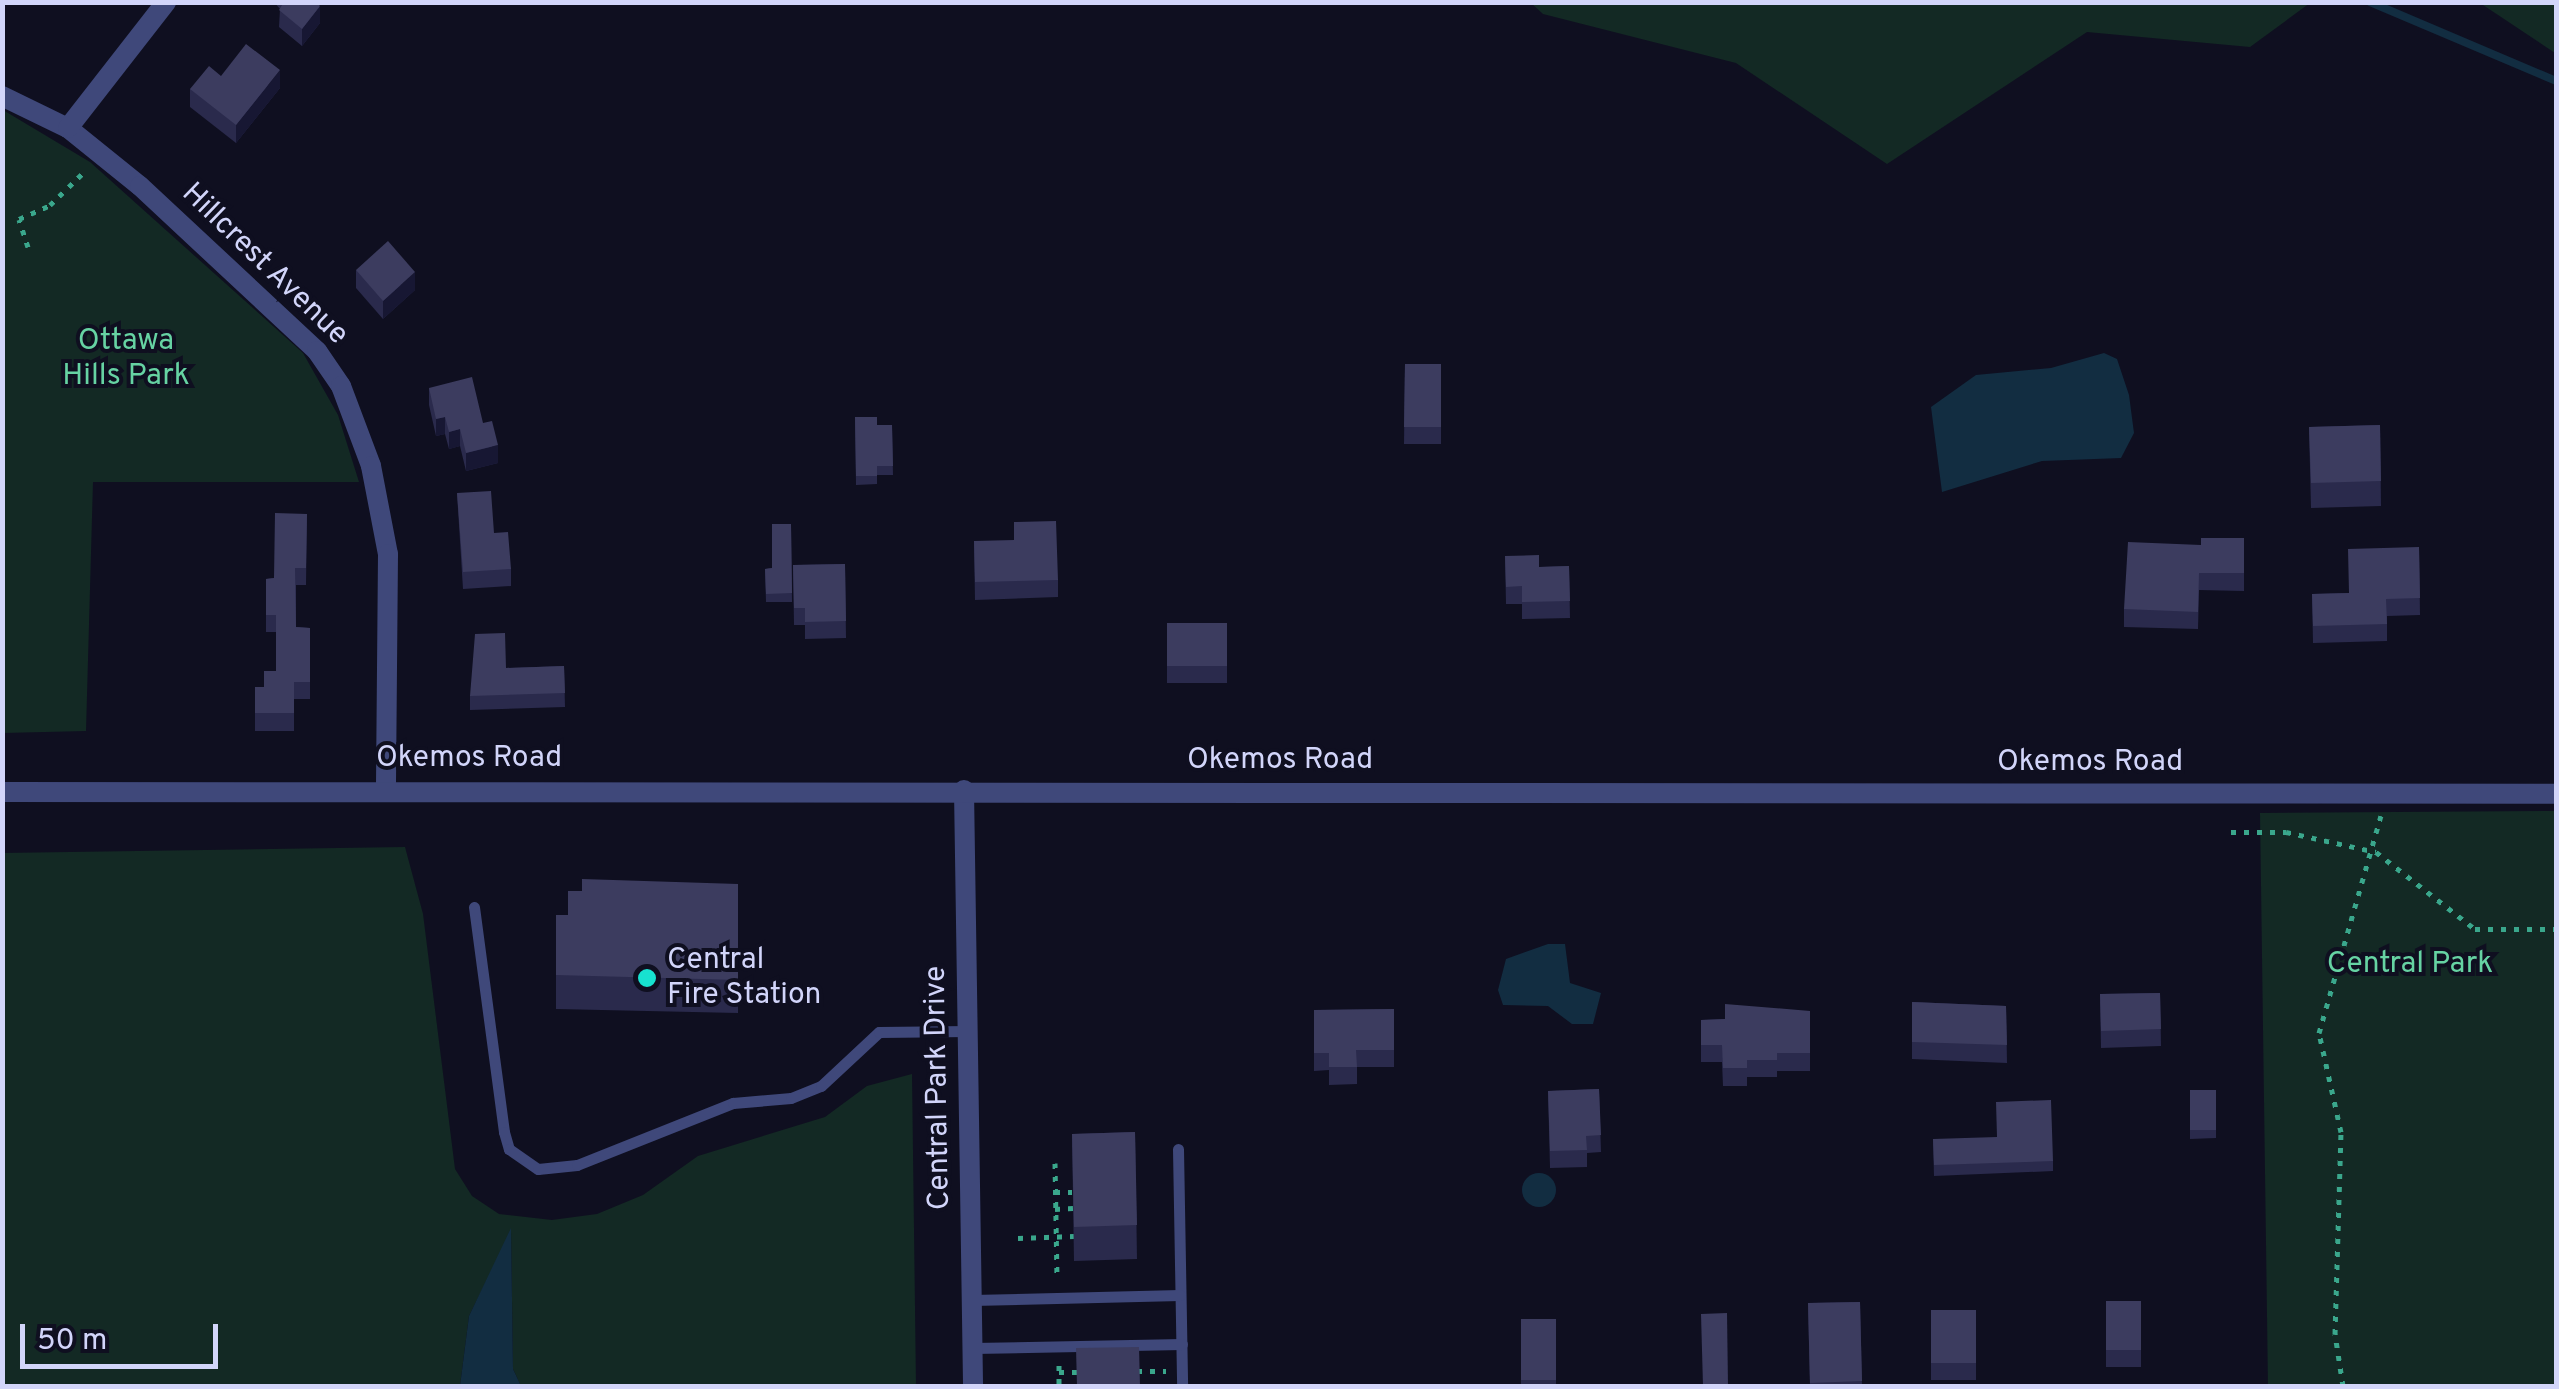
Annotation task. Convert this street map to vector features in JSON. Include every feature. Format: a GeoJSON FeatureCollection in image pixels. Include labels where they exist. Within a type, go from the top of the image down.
{"type":"FeatureCollection","features":[{"type":"Feature","properties":{"kind":"street"},"geometry":{"type":"LineString","coordinates":[[68,128],[166,2]]}},
{"type":"Feature","properties":{"kind":"street","name":"Hillcrest Avenue"},"geometry":{"type":"LineString","coordinates":[[2,96],[68,128],[100,154],[316,351],[356,418],[388,554],[386,788]]}},
{"type":"Feature","properties":{"kind":"street","name":"Okemos Road"},"geometry":{"type":"LineString","coordinates":[[2,792],[386,788],[2556,794]]}},
{"type":"Feature","properties":{"kind":"street","name":"Central Park Drive"},"geometry":{"type":"LineString","coordinates":[[964,790],[973,1386]]}},
{"type":"Feature","properties":{"kind":"lane"},"geometry":{"type":"LineString","coordinates":[[474,907],[504,1132],[509,1149],[538,1169],[577,1165],[733,1102],[792,1098],[821,1086],[879,1032],[968,1031]]}},
{"type":"Feature","properties":{"kind":"lane"},"geometry":{"type":"LineString","coordinates":[[1178,1149],[1182,1386]]}},
{"type":"Feature","properties":{"kind":"lane"},"geometry":{"type":"LineString","coordinates":[[972,1300],[1180,1295]]}},
{"type":"Feature","properties":{"kind":"lane"},"geometry":{"type":"LineString","coordinates":[[972,1348],[1182,1344]]}},
{"type":"Feature","properties":{"kind":"path"},"geometry":{"type":"LineString","coordinates":[[28,248],[20,220],[50,205],[100,154]]}},
{"type":"Feature","properties":{"kind":"path"},"geometry":{"type":"LineString","coordinates":[[2343,1386],[2335,1334],[2342,1132],[2320,1033],[2376,852],[2384,793]]}},
{"type":"Feature","properties":{"kind":"path"},"geometry":{"type":"LineString","coordinates":[[2231,832],[2286,832],[2376,852],[2474,929],[2556,929]]}},
{"type":"Feature","properties":{"kind":"path"},"geometry":{"type":"LineString","coordinates":[[1054,1163],[1058,1298]]}},
{"type":"Feature","properties":{"kind":"path"},"geometry":{"type":"LineString","coordinates":[[1055,1192],[1072,1192]]}},
{"type":"Feature","properties":{"kind":"path"},"geometry":{"type":"LineString","coordinates":[[1056,1208],[1073,1208]]}},
{"type":"Feature","properties":{"kind":"path"},"geometry":{"type":"LineString","coordinates":[[1018,1238],[1074,1236]]}},
{"type":"Feature","properties":{"kind":"path"},"geometry":{"type":"LineString","coordinates":[[1058,1346],[1059,1386]]}},
{"type":"Feature","properties":{"kind":"path"},"geometry":{"type":"LineString","coordinates":[[1129,1371],[1182,1370]]}},
{"type":"Feature","properties":{"kind":"path"},"geometry":{"type":"LineString","coordinates":[[1059,1372],[1094,1372]]}},
{"type":"Feature","properties":{"kind":"green space"},"geometry":{"type":"Polygon","coordinates":[[[1531,3],[2310,3],[2250,47],[2087,32],[1887,164],[1736,63],[1543,14],[1531,3]]]}},
{"type":"Feature","properties":{"kind":"green space"},"geometry":{"type":"Polygon","coordinates":[[[2480,3],[2556,3],[2556,52],[2555,53],[2480,3]]]}},
{"type":"Feature","properties":{"kind":"green space","name":"Ottawa Hills Park"},"geometry":{"type":"Polygon","coordinates":[[[3,110],[90,162],[303,353],[338,415],[359,482],[93,482],[86,731],[3,733],[3,110]]]}},
{"type":"Feature","properties":{"kind":"green space","name":"Central Park"},"geometry":{"type":"Polygon","coordinates":[[[2556,811],[2556,1386],[2268,1386],[2260,813],[2556,811]]]}},
{"type":"Feature","properties":{"kind":"green space"},"geometry":{"type":"Polygon","coordinates":[[[405,847],[423,914],[455,1169],[472,1196],[499,1214],[552,1220],[597,1214],[643,1195],[698,1156],[825,1117],[867,1086],[912,1074],[916,1386],[521,1386],[513,1369],[511,1231],[469,1316],[460,1386],[3,1386],[2,853],[405,847]]]}},
{"type":"Feature","properties":{"kind":"water"},"geometry":{"type":"Polygon","coordinates":[[[2104,353],[2117,359],[2129,395],[2134,433],[2121,458],[2042,461],[1942,492],[1931,407],[1976,375],[2051,368],[2104,353]]]}},
{"type":"Feature","properties":{"kind":"water"},"geometry":{"type":"Polygon","coordinates":[[[1548,944],[1565,944],[1570,983],[1601,993],[1593,1024],[1572,1024],[1548,1006],[1503,1005],[1498,990],[1506,959],[1548,944]]]}},
{"type":"Feature","properties":{"kind":"water"},"geometry":{"type":"Polygon","coordinates":[[[1539,1173],[1551,1178],[1556,1190],[1551,1202],[1539,1207],[1527,1202],[1522,1190],[1527,1178],[1539,1173]]]}},
{"type":"Feature","properties":{"kind":"water"},"geometry":{"type":"Polygon","coordinates":[[[511,1228],[513,1369],[521,1386],[460,1386],[469,1316],[511,1228]]]}},
{"type":"Feature","properties":{"kind":"building"},"geometry":{"type":"Polygon","coordinates":[[[284,2],[316,2],[320,6],[302,29],[279,10],[284,2]]]}},
{"type":"Feature","properties":{"kind":"building"},"geometry":{"type":"Polygon","coordinates":[[[246,44],[280,70],[236,125],[190,89],[209,66],[221,76],[246,44]]]}},
{"type":"Feature","properties":{"kind":"building"},"geometry":{"type":"Polygon","coordinates":[[[388,241],[415,272],[383,301],[356,270],[388,241]]]}},
{"type":"Feature","properties":{"kind":"building"},"geometry":{"type":"Polygon","coordinates":[[[1405,364],[1441,364],[1441,427],[1404,427],[1405,364]]]}},
{"type":"Feature","properties":{"kind":"building"},"geometry":{"type":"Polygon","coordinates":[[[472,377],[483,423],[492,421],[498,445],[466,453],[460,429],[449,432],[445,417],[436,419],[429,388],[472,377]]]}},
{"type":"Feature","properties":{"kind":"building"},"geometry":{"type":"Polygon","coordinates":[[[855,417],[877,417],[877,425],[892,425],[893,466],[877,466],[877,476],[856,476],[855,417]]]}},
{"type":"Feature","properties":{"kind":"building"},"geometry":{"type":"Polygon","coordinates":[[[2380,425],[2381,481],[2311,483],[2309,427],[2380,425]]]}},
{"type":"Feature","properties":{"kind":"building"},"geometry":{"type":"Polygon","coordinates":[[[491,491],[494,533],[508,532],[511,569],[463,572],[457,493],[491,491]]]}},
{"type":"Feature","properties":{"kind":"building"},"geometry":{"type":"Polygon","coordinates":[[[275,513],[307,514],[306,568],[295,568],[296,627],[310,628],[310,682],[294,682],[294,713],[255,713],[255,687],[264,687],[264,671],[276,671],[276,615],[266,615],[266,579],[274,578],[275,513]]]}},
{"type":"Feature","properties":{"kind":"building"},"geometry":{"type":"Polygon","coordinates":[[[1056,521],[1058,580],[975,582],[974,541],[1014,540],[1014,522],[1056,521]]]}},
{"type":"Feature","properties":{"kind":"building"},"geometry":{"type":"Polygon","coordinates":[[[772,524],[791,524],[792,593],[766,594],[765,569],[772,568],[772,524]]]}},
{"type":"Feature","properties":{"kind":"building"},"geometry":{"type":"Polygon","coordinates":[[[2201,538],[2244,538],[2244,573],[2199,573],[2198,612],[2124,609],[2128,542],[2201,545],[2201,538]]]}},
{"type":"Feature","properties":{"kind":"building"},"geometry":{"type":"Polygon","coordinates":[[[2419,547],[2420,598],[2386,599],[2387,624],[2313,626],[2312,594],[2349,593],[2348,549],[2419,547]]]}},
{"type":"Feature","properties":{"kind":"building"},"geometry":{"type":"Polygon","coordinates":[[[1539,555],[1539,567],[1569,566],[1570,601],[1522,602],[1522,586],[1506,587],[1505,556],[1539,555]]]}},
{"type":"Feature","properties":{"kind":"building"},"geometry":{"type":"Polygon","coordinates":[[[845,564],[846,621],[805,622],[805,608],[794,608],[793,565],[845,564]]]}},
{"type":"Feature","properties":{"kind":"building"},"geometry":{"type":"Polygon","coordinates":[[[1167,623],[1227,623],[1227,666],[1167,666],[1167,623]]]}},
{"type":"Feature","properties":{"kind":"building"},"geometry":{"type":"Polygon","coordinates":[[[505,633],[506,668],[564,666],[565,693],[470,696],[475,634],[505,633]]]}},
{"type":"Feature","properties":{"kind":"building","name":"Central Fire Station"},"geometry":{"type":"Polygon","coordinates":[[[582,879],[738,884],[738,980],[556,975],[556,915],[568,915],[568,891],[582,891],[582,879]]]}},
{"type":"Feature","properties":{"kind":"building"},"geometry":{"type":"Polygon","coordinates":[[[2160,993],[2161,1029],[2101,1031],[2100,994],[2160,993]]]}},
{"type":"Feature","properties":{"kind":"building"},"geometry":{"type":"Polygon","coordinates":[[[1912,1002],[2006,1006],[2007,1045],[1912,1042],[1912,1002]]]}},
{"type":"Feature","properties":{"kind":"building"},"geometry":{"type":"Polygon","coordinates":[[[1725,1004],[1810,1011],[1810,1053],[1777,1053],[1777,1060],[1747,1060],[1747,1068],[1723,1068],[1722,1045],[1701,1045],[1701,1020],[1725,1019],[1725,1004]]]}},
{"type":"Feature","properties":{"kind":"building"},"geometry":{"type":"Polygon","coordinates":[[[1394,1009],[1394,1050],[1356,1050],[1357,1067],[1329,1067],[1329,1053],[1314,1053],[1314,1010],[1394,1009]]]}},
{"type":"Feature","properties":{"kind":"building"},"geometry":{"type":"Polygon","coordinates":[[[1599,1089],[1601,1135],[1586,1136],[1587,1150],[1550,1151],[1548,1091],[1599,1089]]]}},
{"type":"Feature","properties":{"kind":"building"},"geometry":{"type":"Polygon","coordinates":[[[2190,1090],[2216,1090],[2216,1130],[2190,1130],[2190,1090]]]}},
{"type":"Feature","properties":{"kind":"building"},"geometry":{"type":"Polygon","coordinates":[[[2051,1100],[2053,1161],[1934,1165],[1933,1139],[1997,1137],[1996,1102],[2051,1100]]]}},
{"type":"Feature","properties":{"kind":"building"},"geometry":{"type":"Polygon","coordinates":[[[1135,1132],[1137,1225],[1074,1227],[1072,1134],[1135,1132]]]}},
{"type":"Feature","properties":{"kind":"building"},"geometry":{"type":"Polygon","coordinates":[[[2106,1301],[2141,1301],[2141,1350],[2106,1350],[2106,1301]]]}},
{"type":"Feature","properties":{"kind":"building"},"geometry":{"type":"Polygon","coordinates":[[[1860,1302],[1862,1381],[1810,1383],[1808,1303],[1860,1302]]]}},
{"type":"Feature","properties":{"kind":"building"},"geometry":{"type":"Polygon","coordinates":[[[1931,1310],[1976,1310],[1976,1363],[1931,1363],[1931,1310]]]}},
{"type":"Feature","properties":{"kind":"building"},"geometry":{"type":"Polygon","coordinates":[[[1727,1313],[1728,1386],[1703,1386],[1701,1314],[1727,1313]]]}},
{"type":"Feature","properties":{"kind":"building"},"geometry":{"type":"Polygon","coordinates":[[[1521,1319],[1556,1319],[1556,1380],[1521,1380],[1521,1319]]]}},
{"type":"Feature","properties":{"kind":"building"},"geometry":{"type":"Polygon","coordinates":[[[1139,1347],[1140,1386],[1077,1386],[1076,1348],[1139,1347]]]}},
{"type":"Feature","properties":{"kind":"waterway"},"geometry":{"type":"LineString","coordinates":[[2370,2],[2556,81]]}},
{"type":"Feature","properties":{"kind":"place","name":"Central Fire Station"},"geometry":{"type":"Point","coordinates":[647,978]}}]}
